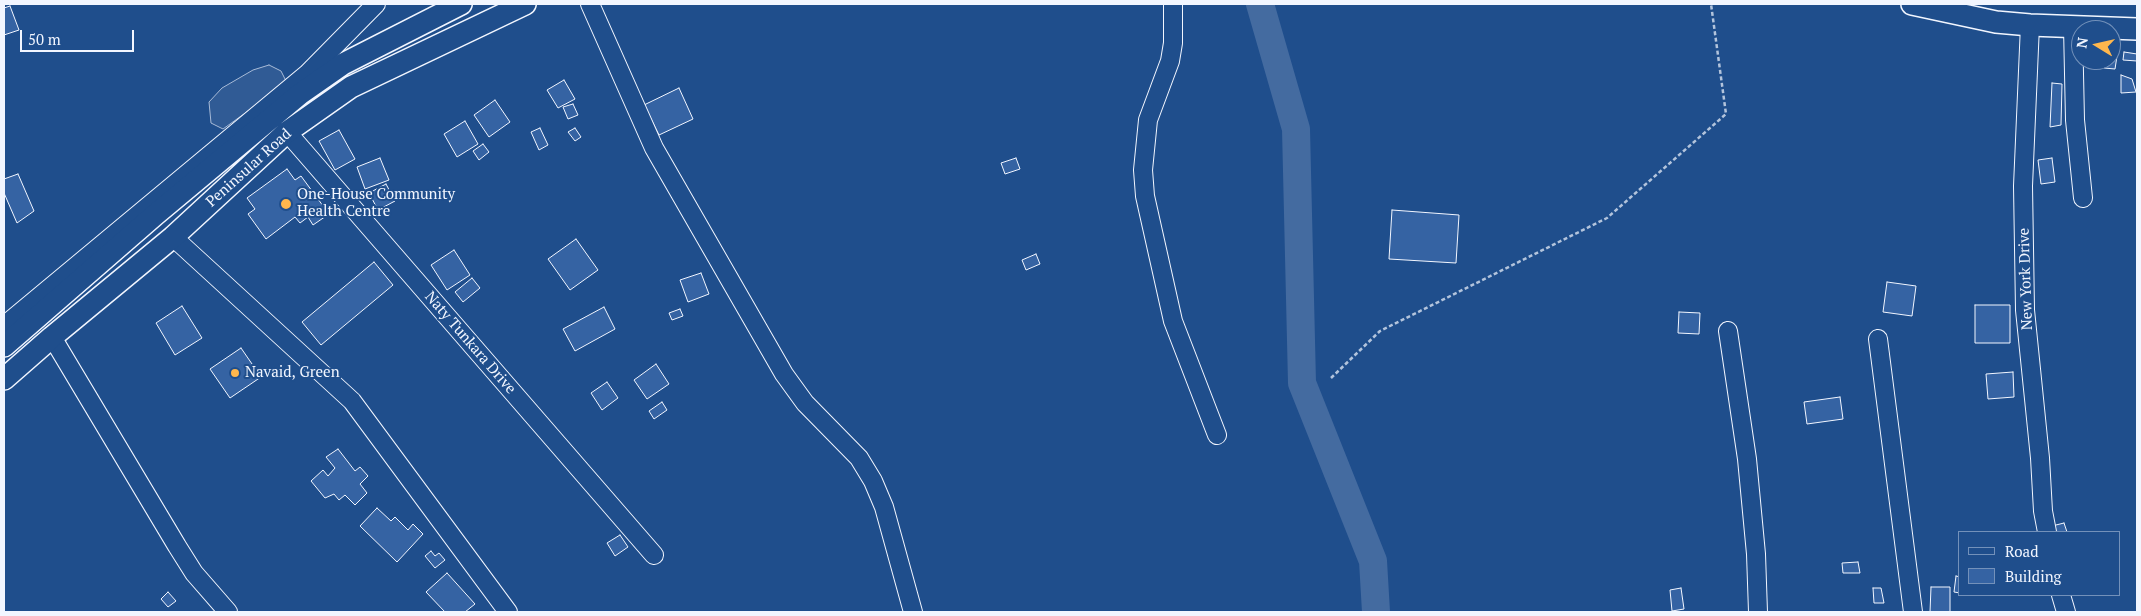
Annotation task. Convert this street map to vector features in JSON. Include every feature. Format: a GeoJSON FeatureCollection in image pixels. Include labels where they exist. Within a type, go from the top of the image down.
{"type":"FeatureCollection","features":[{"type":"Feature","properties":{"kind":"main road","name":"Peninsular Road"},"geometry":{"type":"LineString","coordinates":[[4,346],[156,214],[300,94],[343,64],[461,4]]}},
{"type":"Feature","properties":{"kind":"main road","name":"Peninsular Road"},"geometry":{"type":"LineString","coordinates":[[4,380],[52,337],[173,237],[286,132],[351,87],[525,4]]}},
{"type":"Feature","properties":{"kind":"main road"},"geometry":{"type":"LineString","coordinates":[[1912,4],[1996,22],[2071,27]]}},
{"type":"Feature","properties":{"kind":"main road"},"geometry":{"type":"LineString","coordinates":[[2121,28],[2137,29]]}},
{"type":"Feature","properties":{"kind":"street"},"geometry":{"type":"LineString","coordinates":[[4,326],[308,74],[376,4]]}},
{"type":"Feature","properties":{"kind":"street"},"geometry":{"type":"LineString","coordinates":[[590,4],[654,148],[784,374],[805,403],[858,458],[874,481],[884,507],[913,612]]}},
{"type":"Feature","properties":{"kind":"street"},"geometry":{"type":"LineString","coordinates":[[1173,4],[1173,43],[1170,61],[1148,120],[1143,170],[1145,196],[1174,321],[1217,435]]}},
{"type":"Feature","properties":{"kind":"street","name":"New York Drive"},"geometry":{"type":"LineString","coordinates":[[2030,25],[2023,186],[2025,310],[2040,458],[2043,512],[2047,531]]}},
{"type":"Feature","properties":{"kind":"street"},"geometry":{"type":"LineString","coordinates":[[2074,70],[2075,120],[2083,198]]}},
{"type":"Feature","properties":{"kind":"street"},"geometry":{"type":"LineString","coordinates":[[300,94],[308,74]]}},
{"type":"Feature","properties":{"kind":"street","name":"Naty Tunkara Drive"},"geometry":{"type":"LineString","coordinates":[[286,132],[654,555]]}},
{"type":"Feature","properties":{"kind":"street"},"geometry":{"type":"LineString","coordinates":[[173,237],[352,401],[508,612]]}},
{"type":"Feature","properties":{"kind":"street"},"geometry":{"type":"LineString","coordinates":[[1728,332],[1747,459],[1756,554],[1758,612]]}},
{"type":"Feature","properties":{"kind":"street"},"geometry":{"type":"LineString","coordinates":[[52,337],[177,546],[194,572],[228,612]]}},
{"type":"Feature","properties":{"kind":"street"},"geometry":{"type":"LineString","coordinates":[[1878,339],[1913,612]]}},
{"type":"Feature","properties":{"kind":"street"},"geometry":{"type":"LineString","coordinates":[[2060,596],[2066,612]]}},
{"type":"Feature","properties":{"kind":"path"},"geometry":{"type":"LineString","coordinates":[[1331,378],[1380,331],[1607,218],[1726,114],[1711,4]]}},
{"type":"Feature","properties":{"kind":"shaded area"},"geometry":{"type":"Polygon","coordinates":[[[269,65],[281,71],[287,83],[223,129],[211,123],[209,102],[222,88],[253,70],[269,65]]]}},
{"type":"Feature","properties":{"kind":"building"},"geometry":{"type":"Polygon","coordinates":[[[10,6],[19,30],[4,35],[4,8],[10,6]]]}},
{"type":"Feature","properties":{"kind":"building"},"geometry":{"type":"Polygon","coordinates":[[[2124,52],[2137,54],[2137,61],[2123,60],[2124,52]]]}},
{"type":"Feature","properties":{"kind":"building"},"geometry":{"type":"Polygon","coordinates":[[[2121,75],[2132,79],[2136,92],[2121,93],[2121,75]]]}},
{"type":"Feature","properties":{"kind":"building"},"geometry":{"type":"Polygon","coordinates":[[[564,80],[575,99],[558,108],[547,90],[564,80]]]}},
{"type":"Feature","properties":{"kind":"building"},"geometry":{"type":"Polygon","coordinates":[[[2052,83],[2062,84],[2061,125],[2050,127],[2052,83]]]}},
{"type":"Feature","properties":{"kind":"building"},"geometry":{"type":"Polygon","coordinates":[[[679,88],[693,119],[659,135],[644,105],[679,88]]]}},
{"type":"Feature","properties":{"kind":"building"},"geometry":{"type":"Polygon","coordinates":[[[495,100],[510,122],[489,137],[474,115],[495,100]]]}},
{"type":"Feature","properties":{"kind":"building"},"geometry":{"type":"Polygon","coordinates":[[[573,104],[578,115],[568,119],[563,107],[573,104]]]}},
{"type":"Feature","properties":{"kind":"building"},"geometry":{"type":"Polygon","coordinates":[[[465,121],[478,144],[457,157],[444,134],[465,121]]]}},
{"type":"Feature","properties":{"kind":"building"},"geometry":{"type":"Polygon","coordinates":[[[540,128],[548,145],[539,150],[531,132],[540,128]]]}},
{"type":"Feature","properties":{"kind":"building"},"geometry":{"type":"Polygon","coordinates":[[[575,128],[581,137],[575,141],[568,132],[575,128]]]}},
{"type":"Feature","properties":{"kind":"building"},"geometry":{"type":"Polygon","coordinates":[[[339,130],[355,159],[335,170],[319,141],[339,130]]]}},
{"type":"Feature","properties":{"kind":"building"},"geometry":{"type":"Polygon","coordinates":[[[483,144],[489,152],[479,160],[473,151],[483,144]]]}},
{"type":"Feature","properties":{"kind":"building"},"geometry":{"type":"Polygon","coordinates":[[[380,158],[389,180],[365,189],[357,167],[380,158]]]}},
{"type":"Feature","properties":{"kind":"building"},"geometry":{"type":"Polygon","coordinates":[[[1016,158],[1020,169],[1005,174],[1001,163],[1016,158]]]}},
{"type":"Feature","properties":{"kind":"building"},"geometry":{"type":"Polygon","coordinates":[[[2052,158],[2055,182],[2041,184],[2038,160],[2052,158]]]}},
{"type":"Feature","properties":{"kind":"building","name":"One-House Community Health Centre"},"geometry":{"type":"Polygon","coordinates":[[[287,169],[295,180],[301,176],[329,214],[313,225],[308,217],[300,223],[295,217],[266,239],[248,214],[255,209],[247,198],[287,169]]]}},
{"type":"Feature","properties":{"kind":"building"},"geometry":{"type":"Polygon","coordinates":[[[18,174],[34,211],[17,223],[4,193],[4,179],[18,174]]]}},
{"type":"Feature","properties":{"kind":"building"},"geometry":{"type":"Polygon","coordinates":[[[386,184],[395,201],[378,210],[369,193],[386,184]]]}},
{"type":"Feature","properties":{"kind":"building"},"geometry":{"type":"Polygon","coordinates":[[[1392,210],[1459,215],[1456,263],[1389,259],[1392,210]]]}},
{"type":"Feature","properties":{"kind":"building"},"geometry":{"type":"Polygon","coordinates":[[[576,239],[598,270],[570,290],[548,259],[576,239]]]}},
{"type":"Feature","properties":{"kind":"building"},"geometry":{"type":"Polygon","coordinates":[[[454,250],[470,275],[447,290],[431,265],[454,250]]]}},
{"type":"Feature","properties":{"kind":"building"},"geometry":{"type":"Polygon","coordinates":[[[1036,254],[1040,264],[1026,270],[1022,260],[1036,254]]]}},
{"type":"Feature","properties":{"kind":"building","name":"One-House Community Health Centre"},"geometry":{"type":"Polygon","coordinates":[[[374,262],[393,285],[321,345],[302,322],[374,262]]]}},
{"type":"Feature","properties":{"kind":"building"},"geometry":{"type":"Polygon","coordinates":[[[701,273],[709,294],[688,302],[680,280],[701,273]]]}},
{"type":"Feature","properties":{"kind":"building"},"geometry":{"type":"Polygon","coordinates":[[[472,278],[480,288],[463,302],[455,292],[472,278]]]}},
{"type":"Feature","properties":{"kind":"building"},"geometry":{"type":"Polygon","coordinates":[[[1887,282],[1916,286],[1912,316],[1883,312],[1887,282]]]}},
{"type":"Feature","properties":{"kind":"building"},"geometry":{"type":"Polygon","coordinates":[[[1975,305],[2010,305],[2010,343],[1975,343],[1975,305]]]}},
{"type":"Feature","properties":{"kind":"building"},"geometry":{"type":"Polygon","coordinates":[[[182,306],[202,338],[175,355],[156,323],[182,306]]]}},
{"type":"Feature","properties":{"kind":"building"},"geometry":{"type":"Polygon","coordinates":[[[604,307],[615,329],[575,351],[563,329],[604,307]]]}},
{"type":"Feature","properties":{"kind":"building"},"geometry":{"type":"Polygon","coordinates":[[[680,309],[683,316],[672,320],[669,313],[680,309]]]}},
{"type":"Feature","properties":{"kind":"building"},"geometry":{"type":"Polygon","coordinates":[[[1679,312],[1700,313],[1699,334],[1678,333],[1679,312]]]}},
{"type":"Feature","properties":{"kind":"building","name":"Navaid, Green"},"geometry":{"type":"Polygon","coordinates":[[[241,348],[261,377],[230,398],[210,369],[241,348]]]}},
{"type":"Feature","properties":{"kind":"building"},"geometry":{"type":"Polygon","coordinates":[[[656,364],[669,384],[647,399],[634,380],[656,364]]]}},
{"type":"Feature","properties":{"kind":"building"},"geometry":{"type":"Polygon","coordinates":[[[2013,372],[2014,397],[1988,399],[1986,374],[2013,372]]]}},
{"type":"Feature","properties":{"kind":"building"},"geometry":{"type":"Polygon","coordinates":[[[607,382],[618,398],[602,410],[591,393],[607,382]]]}},
{"type":"Feature","properties":{"kind":"building"},"geometry":{"type":"Polygon","coordinates":[[[1840,397],[1843,419],[1807,424],[1804,402],[1840,397]]]}},
{"type":"Feature","properties":{"kind":"building"},"geometry":{"type":"Polygon","coordinates":[[[662,402],[667,410],[654,419],[649,411],[662,402]]]}},
{"type":"Feature","properties":{"kind":"building"},"geometry":{"type":"Polygon","coordinates":[[[338,449],[355,471],[360,467],[368,476],[360,484],[367,493],[355,505],[345,495],[339,500],[334,494],[325,498],[311,481],[323,470],[328,476],[335,468],[326,457],[338,449]]]}},
{"type":"Feature","properties":{"kind":"building"},"geometry":{"type":"Polygon","coordinates":[[[377,508],[391,521],[395,517],[408,530],[413,524],[423,534],[397,562],[360,526],[377,508]]]}},
{"type":"Feature","properties":{"kind":"building"},"geometry":{"type":"Polygon","coordinates":[[[2064,523],[2067,531],[2053,531],[2052,526],[2064,523]]]}},
{"type":"Feature","properties":{"kind":"building"},"geometry":{"type":"Polygon","coordinates":[[[620,535],[628,547],[615,556],[607,543],[620,535]]]}},
{"type":"Feature","properties":{"kind":"building"},"geometry":{"type":"Polygon","coordinates":[[[431,551],[435,556],[439,553],[445,560],[435,568],[425,556],[431,551]]]}},
{"type":"Feature","properties":{"kind":"building"},"geometry":{"type":"Polygon","coordinates":[[[1858,562],[1860,573],[1843,573],[1842,563],[1858,562]]]}},
{"type":"Feature","properties":{"kind":"building"},"geometry":{"type":"Polygon","coordinates":[[[447,573],[475,604],[465,612],[445,612],[426,592],[447,573]]]}},
{"type":"Feature","properties":{"kind":"building"},"geometry":{"type":"Polygon","coordinates":[[[1956,576],[1958,576],[1958,593],[1954,592],[1956,576]]]}},
{"type":"Feature","properties":{"kind":"building"},"geometry":{"type":"Polygon","coordinates":[[[1931,587],[1950,587],[1950,612],[1930,612],[1931,587]]]}},
{"type":"Feature","properties":{"kind":"building"},"geometry":{"type":"Polygon","coordinates":[[[1681,588],[1684,609],[1672,611],[1670,590],[1681,588]]]}},
{"type":"Feature","properties":{"kind":"building"},"geometry":{"type":"Polygon","coordinates":[[[1873,588],[1881,588],[1884,603],[1874,603],[1873,588]]]}},
{"type":"Feature","properties":{"kind":"building"},"geometry":{"type":"Polygon","coordinates":[[[168,592],[176,601],[168,607],[161,599],[168,592]]]}},
{"type":"Feature","properties":{"kind":"waterway"},"geometry":{"type":"LineString","coordinates":[[1260,4],[1296,129],[1302,383],[1373,561],[1376,612]]}},
{"type":"Feature","properties":{"kind":"place","name":"One-House Community Health Centre"},"geometry":{"type":"Point","coordinates":[286,204]}},
{"type":"Feature","properties":{"kind":"place","name":"Navaid, Green"},"geometry":{"type":"Point","coordinates":[235,373]}}]}
